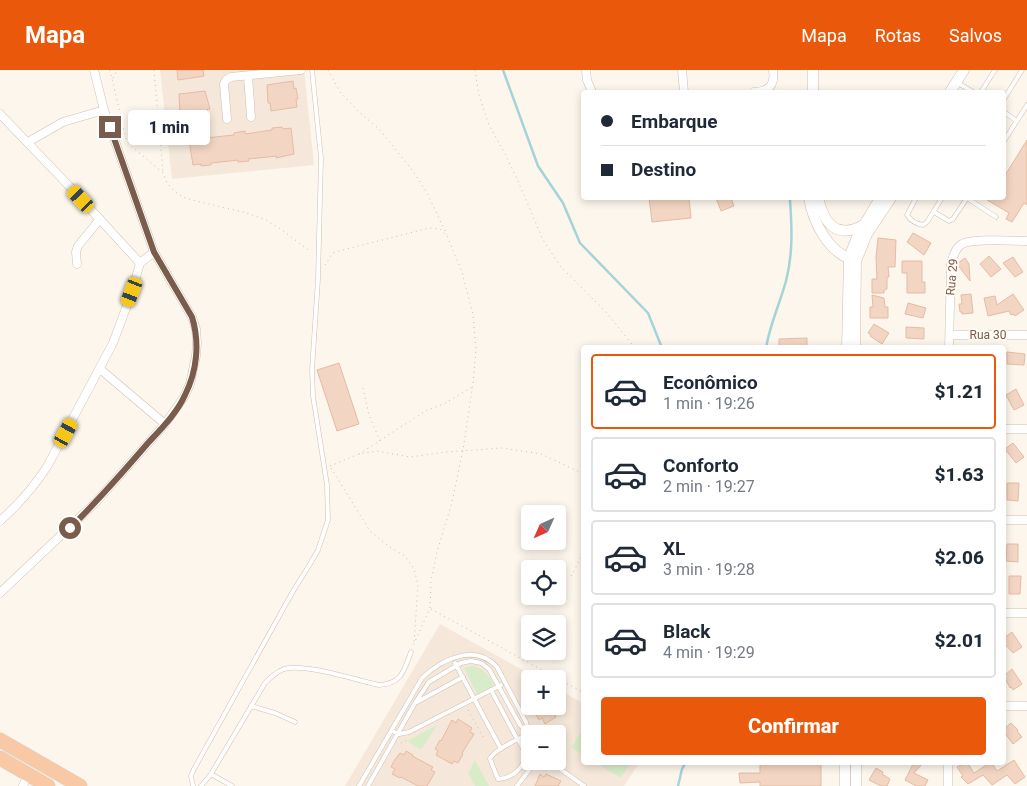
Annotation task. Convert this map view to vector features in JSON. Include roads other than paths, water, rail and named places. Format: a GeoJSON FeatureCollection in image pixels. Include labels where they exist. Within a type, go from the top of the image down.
{"type":"FeatureCollection","features":[{"type":"Feature","properties":{"kind":"highway"},"geometry":{"type":"LineString","coordinates":[[0,740],[80,786]]}},
{"type":"Feature","properties":{"kind":"highway"},"geometry":{"type":"LineString","coordinates":[[0,758],[26,780],[48,786]]}},
{"type":"Feature","properties":{"kind":"street"},"geometry":{"type":"LineString","coordinates":[[0,593],[96,502],[165,424],[184,397],[194,371],[197,343],[196,329],[192,317],[154,252],[104,110],[94,70]]}},
{"type":"Feature","properties":{"kind":"street"},"geometry":{"type":"LineString","coordinates":[[227,119],[224,84],[226,80],[301,70]]}},
{"type":"Feature","properties":{"kind":"street"},"geometry":{"type":"LineString","coordinates":[[586,70],[587,80],[591,90]]}},
{"type":"Feature","properties":{"kind":"street"},"geometry":{"type":"LineString","coordinates":[[682,70],[684,90]]}},
{"type":"Feature","properties":{"kind":"street"},"geometry":{"type":"LineString","coordinates":[[766,90],[774,82],[773,70]]}},
{"type":"Feature","properties":{"kind":"street"},"geometry":{"type":"LineString","coordinates":[[813,70],[813,90]]}},
{"type":"Feature","properties":{"kind":"street"},"geometry":{"type":"LineString","coordinates":[[951,90],[964,70]]}},
{"type":"Feature","properties":{"kind":"street"},"geometry":{"type":"LineString","coordinates":[[248,76],[251,117]]}},
{"type":"Feature","properties":{"kind":"street"},"geometry":{"type":"LineString","coordinates":[[28,142],[63,122],[104,110]]}},
{"type":"Feature","properties":{"kind":"street"},"geometry":{"type":"LineString","coordinates":[[0,114],[140,263]]}},
{"type":"Feature","properties":{"kind":"street"},"geometry":{"type":"LineString","coordinates":[[810,200],[815,220],[821,230],[835,248],[853,260]]}},
{"type":"Feature","properties":{"kind":"street"},"geometry":{"type":"LineString","coordinates":[[819,200],[824,218],[838,230],[849,231],[863,225]]}},
{"type":"Feature","properties":{"kind":"street"},"geometry":{"type":"LineString","coordinates":[[846,345],[854,243],[863,225],[885,200]]}},
{"type":"Feature","properties":{"kind":"street"},"geometry":{"type":"LineString","coordinates":[[855,345],[853,260],[886,200]]}},
{"type":"Feature","properties":{"kind":"street"},"geometry":{"type":"LineString","coordinates":[[77,264],[76,252],[78,246],[100,219]]}},
{"type":"Feature","properties":{"kind":"street","name":"Rua 29"},"geometry":{"type":"LineString","coordinates":[[949,345],[951,264],[954,253],[961,245],[973,242],[1027,241]]}},
{"type":"Feature","properties":{"kind":"street"},"geometry":{"type":"LineString","coordinates":[[0,521],[39,480],[113,342],[129,300],[140,263],[154,252]]}},
{"type":"Feature","properties":{"kind":"street","name":"Rua 30"},"geometry":{"type":"LineString","coordinates":[[950,335],[1027,335]]}},
{"type":"Feature","properties":{"kind":"street"},"geometry":{"type":"LineString","coordinates":[[100,369],[165,424]]}},
{"type":"Feature","properties":{"kind":"street"},"geometry":{"type":"LineString","coordinates":[[1006,429],[1027,429]]}},
{"type":"Feature","properties":{"kind":"street"},"geometry":{"type":"LineString","coordinates":[[1006,520],[1027,520]]}},
{"type":"Feature","properties":{"kind":"street"},"geometry":{"type":"LineString","coordinates":[[1006,613],[1027,613]]}},
{"type":"Feature","properties":{"kind":"street"},"geometry":{"type":"LineString","coordinates":[[1006,706],[1027,706]]}},
{"type":"Feature","properties":{"kind":"street"},"geometry":{"type":"LineString","coordinates":[[845,765],[845,786]]}},
{"type":"Feature","properties":{"kind":"street"},"geometry":{"type":"LineString","coordinates":[[856,765],[856,786]]}},
{"type":"Feature","properties":{"kind":"street"},"geometry":{"type":"LineString","coordinates":[[948,765],[948,786]]}},
{"type":"Feature","properties":{"kind":"lane"},"geometry":{"type":"LineString","coordinates":[[193,786],[192,776],[194,769],[318,550],[328,520],[327,466],[313,396],[312,370],[318,279],[321,158],[312,70]]}},
{"type":"Feature","properties":{"kind":"lane"},"geometry":{"type":"LineString","coordinates":[[982,90],[995,70]]}},
{"type":"Feature","properties":{"kind":"lane"},"geometry":{"type":"LineString","coordinates":[[1006,96],[1022,70]]}},
{"type":"Feature","properties":{"kind":"lane"},"geometry":{"type":"LineString","coordinates":[[957,82],[970,90]]}},
{"type":"Feature","properties":{"kind":"lane"},"geometry":{"type":"LineString","coordinates":[[1006,138],[1027,105]]}},
{"type":"Feature","properties":{"kind":"lane"},"geometry":{"type":"LineString","coordinates":[[1006,113],[1017,121]]}},
{"type":"Feature","properties":{"kind":"lane"},"geometry":{"type":"LineString","coordinates":[[915,200],[907,215],[910,220],[923,225],[927,222],[941,200]]}},
{"type":"Feature","properties":{"kind":"lane"},"geometry":{"type":"LineString","coordinates":[[934,212],[949,221],[953,219],[966,200]]}},
{"type":"Feature","properties":{"kind":"lane"},"geometry":{"type":"LineString","coordinates":[[970,200],[996,217]]}},
{"type":"Feature","properties":{"kind":"lane"},"geometry":{"type":"LineString","coordinates":[[201,786],[266,683],[275,673],[284,669],[295,668],[316,670],[379,685],[388,685],[396,681],[402,674],[411,652]]}},
{"type":"Feature","properties":{"kind":"lane"},"geometry":{"type":"LineString","coordinates":[[359,786],[422,678],[429,671],[453,659],[467,654],[482,656],[491,661],[505,683],[527,725]]}},
{"type":"Feature","properties":{"kind":"lane"},"geometry":{"type":"LineString","coordinates":[[453,659],[501,749]]}},
{"type":"Feature","properties":{"kind":"lane"},"geometry":{"type":"LineString","coordinates":[[368,786],[415,703],[427,686],[434,678],[456,665],[471,661],[481,663],[489,669],[521,726]]}},
{"type":"Feature","properties":{"kind":"lane"},"geometry":{"type":"LineString","coordinates":[[415,703],[463,677]]}},
{"type":"Feature","properties":{"kind":"lane"},"geometry":{"type":"LineString","coordinates":[[422,678],[432,694]]}},
{"type":"Feature","properties":{"kind":"lane"},"geometry":{"type":"LineString","coordinates":[[392,731],[398,734],[409,732],[505,683]]}},
{"type":"Feature","properties":{"kind":"lane"},"geometry":{"type":"LineString","coordinates":[[491,690],[518,740],[525,752],[522,766],[518,771],[498,780],[490,759],[492,754],[501,749],[518,740],[521,739]]}},
{"type":"Feature","properties":{"kind":"lane"},"geometry":{"type":"LineString","coordinates":[[251,706],[275,712],[295,722]]}},
{"type":"Feature","properties":{"kind":"lane"},"geometry":{"type":"LineString","coordinates":[[516,785],[528,770]]}},
{"type":"Feature","properties":{"kind":"lane"},"geometry":{"type":"LineString","coordinates":[[562,770],[584,786]]}},
{"type":"Feature","properties":{"kind":"lane"},"geometry":{"type":"LineString","coordinates":[[210,774],[232,786]]}},
{"type":"Feature","properties":{"kind":"waterway"},"geometry":{"type":"LineString","coordinates":[[503,70],[538,166],[563,203],[580,243],[648,313],[661,345]]}},
{"type":"Feature","properties":{"kind":"waterway"},"geometry":{"type":"LineString","coordinates":[[767,345],[784,289],[790,261],[790,200]]}},
{"type":"Feature","properties":{"kind":"waterway"},"geometry":{"type":"LineString","coordinates":[[678,786],[684,765]]}}]}
